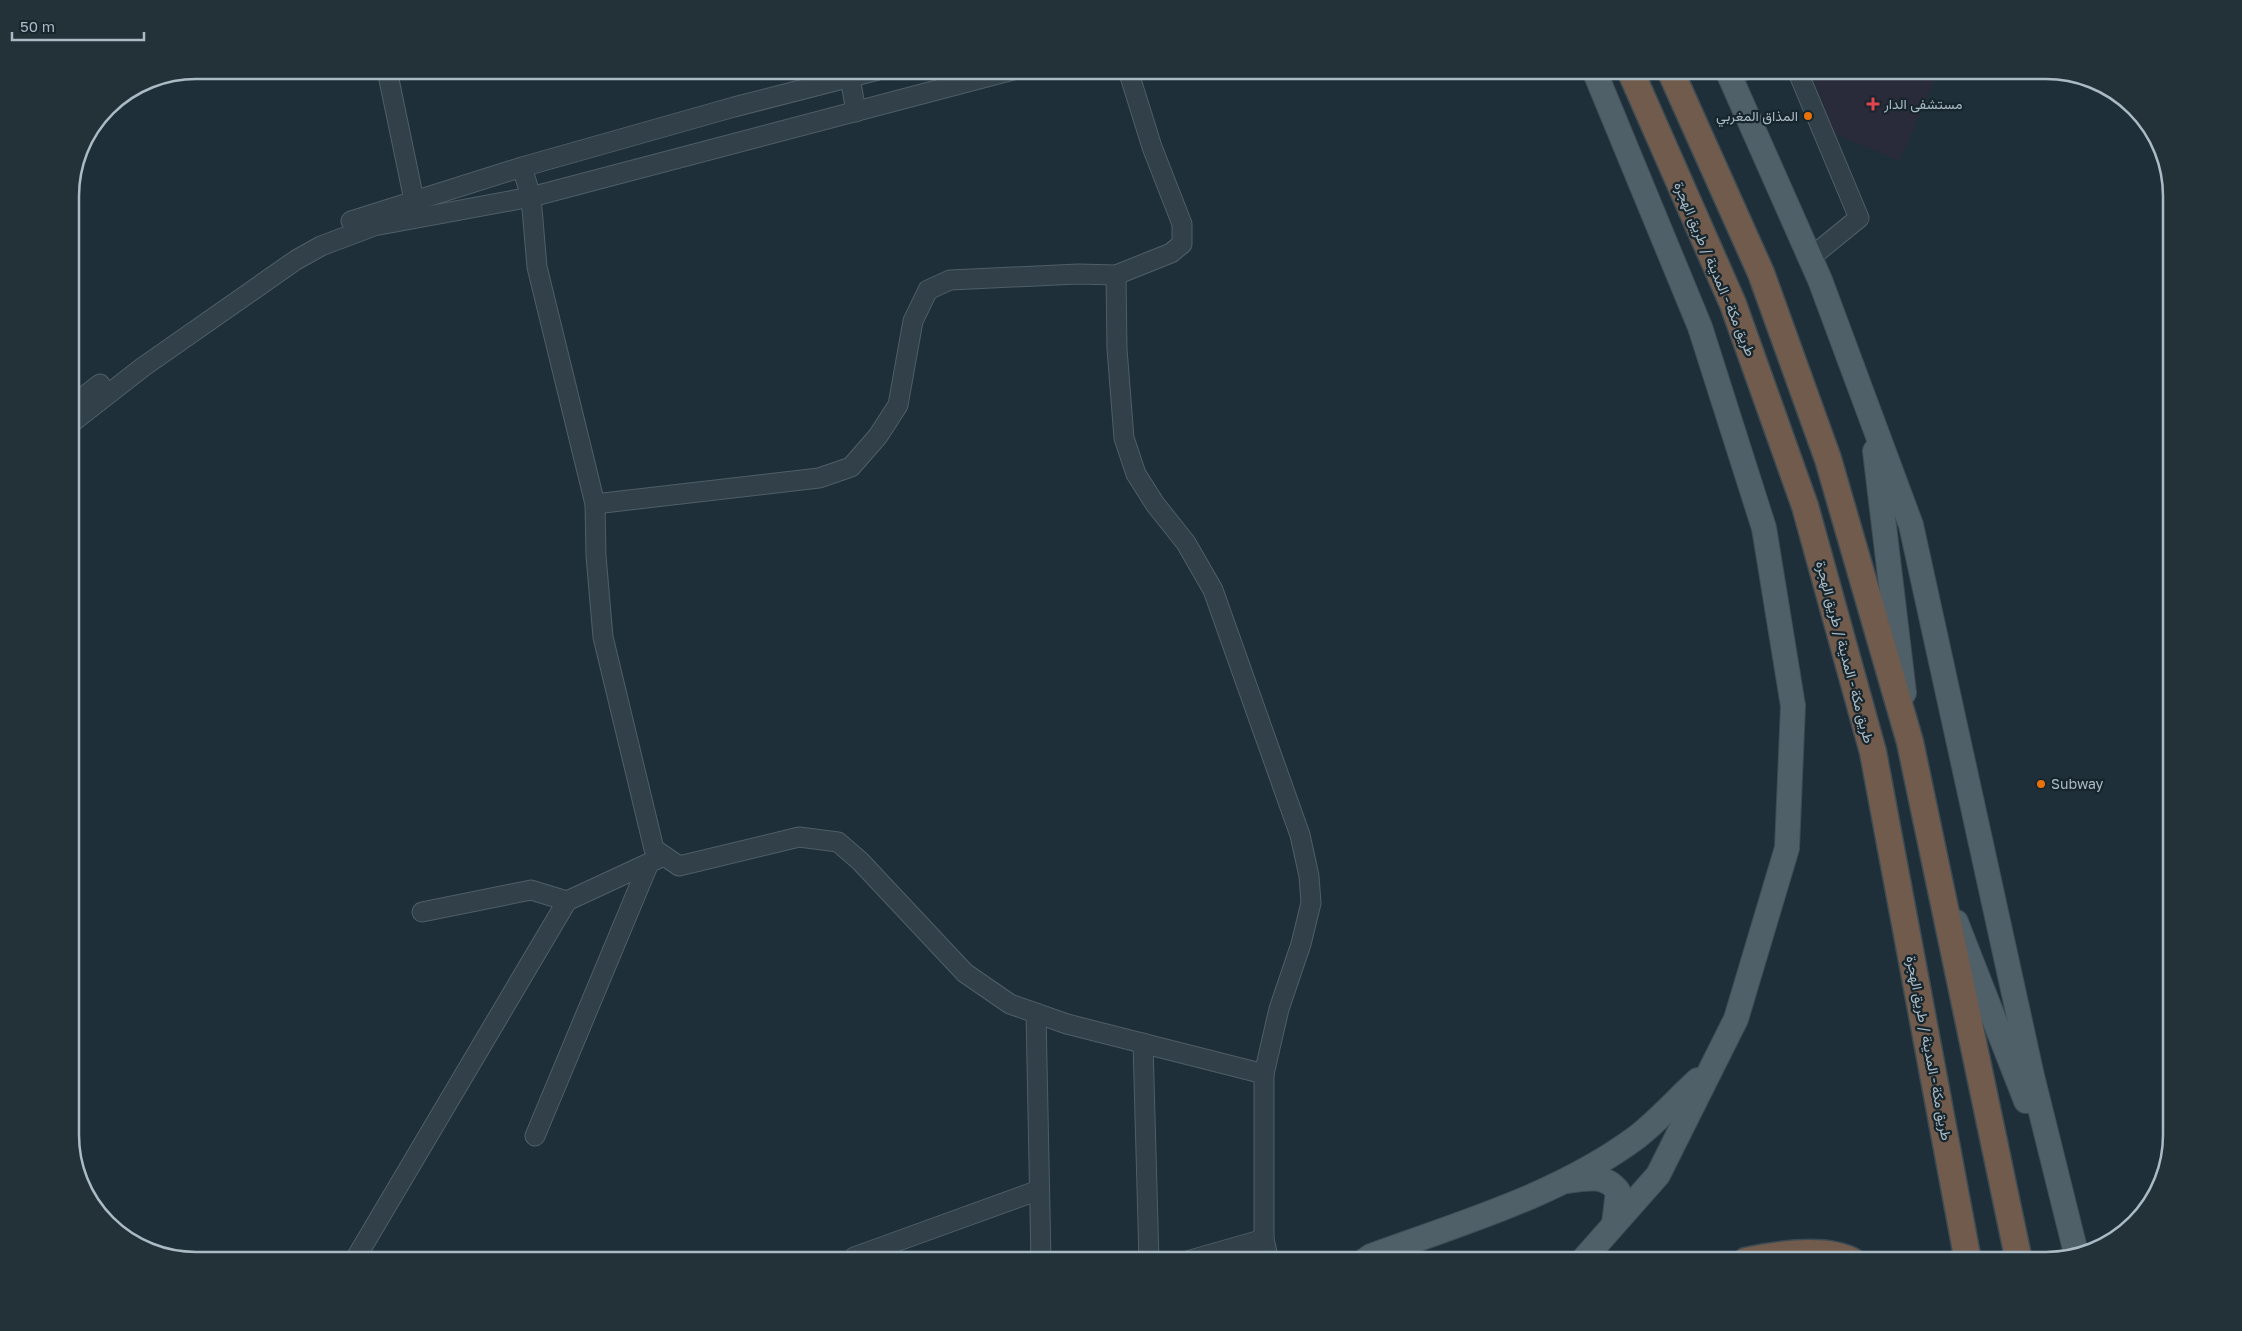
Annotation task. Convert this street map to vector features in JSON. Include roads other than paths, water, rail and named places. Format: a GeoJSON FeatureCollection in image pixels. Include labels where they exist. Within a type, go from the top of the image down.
{"type":"FeatureCollection","features":[{"type":"Feature","properties":{"kind":"highway","name":"طريق مكة - المدينة / طريق الهجرة"},"geometry":{"type":"LineString","coordinates":[[1634,79],[1732,304],[1805,506],[1872,752],[1966,1252]]}},
{"type":"Feature","properties":{"kind":"highway"},"geometry":{"type":"LineString","coordinates":[[1674,79],[1761,273],[1828,459],[1910,742],[2017,1252]]}},
{"type":"Feature","properties":{"kind":"main road"},"geometry":{"type":"LineString","coordinates":[[1590,1252],[1658,1175],[1736,1019],[1787,848],[1793,706],[1764,528],[1700,327],[1598,79]]}},
{"type":"Feature","properties":{"kind":"main road"},"geometry":{"type":"LineString","coordinates":[[1737,79],[1870,411],[1911,526],[2032,1076],[2075,1248]]}},
{"type":"Feature","properties":{"kind":"main road"},"geometry":{"type":"LineString","coordinates":[[1870,411],[1910,742]]}},
{"type":"Feature","properties":{"kind":"main road"},"geometry":{"type":"LineString","coordinates":[[1941,886],[2060,1186]]}},
{"type":"Feature","properties":{"kind":"main road"},"geometry":{"type":"LineString","coordinates":[[1382,1252],[1500,1209],[1567,1179],[1638,1136],[1709,1070]]}},
{"type":"Feature","properties":{"kind":"main road"},"geometry":{"type":"LineString","coordinates":[[1567,1179],[1592,1178],[1612,1184],[1618,1191],[1614,1224]]}},
{"type":"Feature","properties":{"kind":"street"},"geometry":{"type":"LineString","coordinates":[[389,79],[414,200]]}},
{"type":"Feature","properties":{"kind":"street"},"geometry":{"type":"LineString","coordinates":[[79,400],[133,359],[287,251],[316,234],[414,200],[522,167],[734,107],[846,79]]}},
{"type":"Feature","properties":{"kind":"street"},"geometry":{"type":"LineString","coordinates":[[850,79],[856,112]]}},
{"type":"Feature","properties":{"kind":"street"},"geometry":{"type":"LineString","coordinates":[[79,417],[143,367],[296,260],[320,246],[374,226],[530,197],[979,79]]}},
{"type":"Feature","properties":{"kind":"street"},"geometry":{"type":"LineString","coordinates":[[595,504],[819,478],[851,467],[878,436],[898,405],[913,321],[928,290],[950,280],[1078,274],[1116,275],[1171,253],[1182,244],[1182,224],[1152,147],[1131,79]]}},
{"type":"Feature","properties":{"kind":"street"},"geometry":{"type":"LineString","coordinates":[[1800,79],[1859,218],[1810,258]]}},
{"type":"Feature","properties":{"kind":"street"},"geometry":{"type":"LineString","coordinates":[[522,167],[530,197],[537,267],[595,504],[596,556],[603,637],[657,860],[535,1136]]}},
{"type":"Feature","properties":{"kind":"street"},"geometry":{"type":"LineString","coordinates":[[1116,275],[1117,349],[1124,438],[1136,474],[1155,504],[1186,543],[1212,590],[1300,835],[1309,876],[1311,903],[1301,944],[1279,1009],[1264,1074],[1264,1239],[1267,1252]]}},
{"type":"Feature","properties":{"kind":"street"},"geometry":{"type":"LineString","coordinates":[[359,1252],[567,902],[657,860],[679,866],[799,837],[838,842],[860,861],[965,973],[1010,1004],[1068,1024],[1264,1074]]}},
{"type":"Feature","properties":{"kind":"street"},"geometry":{"type":"LineString","coordinates":[[422,912],[531,890],[567,902]]}},
{"type":"Feature","properties":{"kind":"street"},"geometry":{"type":"LineString","coordinates":[[1036,1013],[1041,1252]]}},
{"type":"Feature","properties":{"kind":"street"},"geometry":{"type":"LineString","coordinates":[[1143,1043],[1149,1252]]}},
{"type":"Feature","properties":{"kind":"street"},"geometry":{"type":"LineString","coordinates":[[868,1252],[1039,1190]]}},
{"type":"Feature","properties":{"kind":"street"},"geometry":{"type":"LineString","coordinates":[[1218,1252],[1264,1239]]}},
{"type":"Feature","properties":{"kind":"place","name":"مستشفى الدار"},"geometry":{"type":"Point","coordinates":[1873,104]}},
{"type":"Feature","properties":{"kind":"place","name":"المذاق المغربي"},"geometry":{"type":"Point","coordinates":[1808,116]}},
{"type":"Feature","properties":{"kind":"place","name":"Subway"},"geometry":{"type":"Point","coordinates":[2041,784]}}]}
